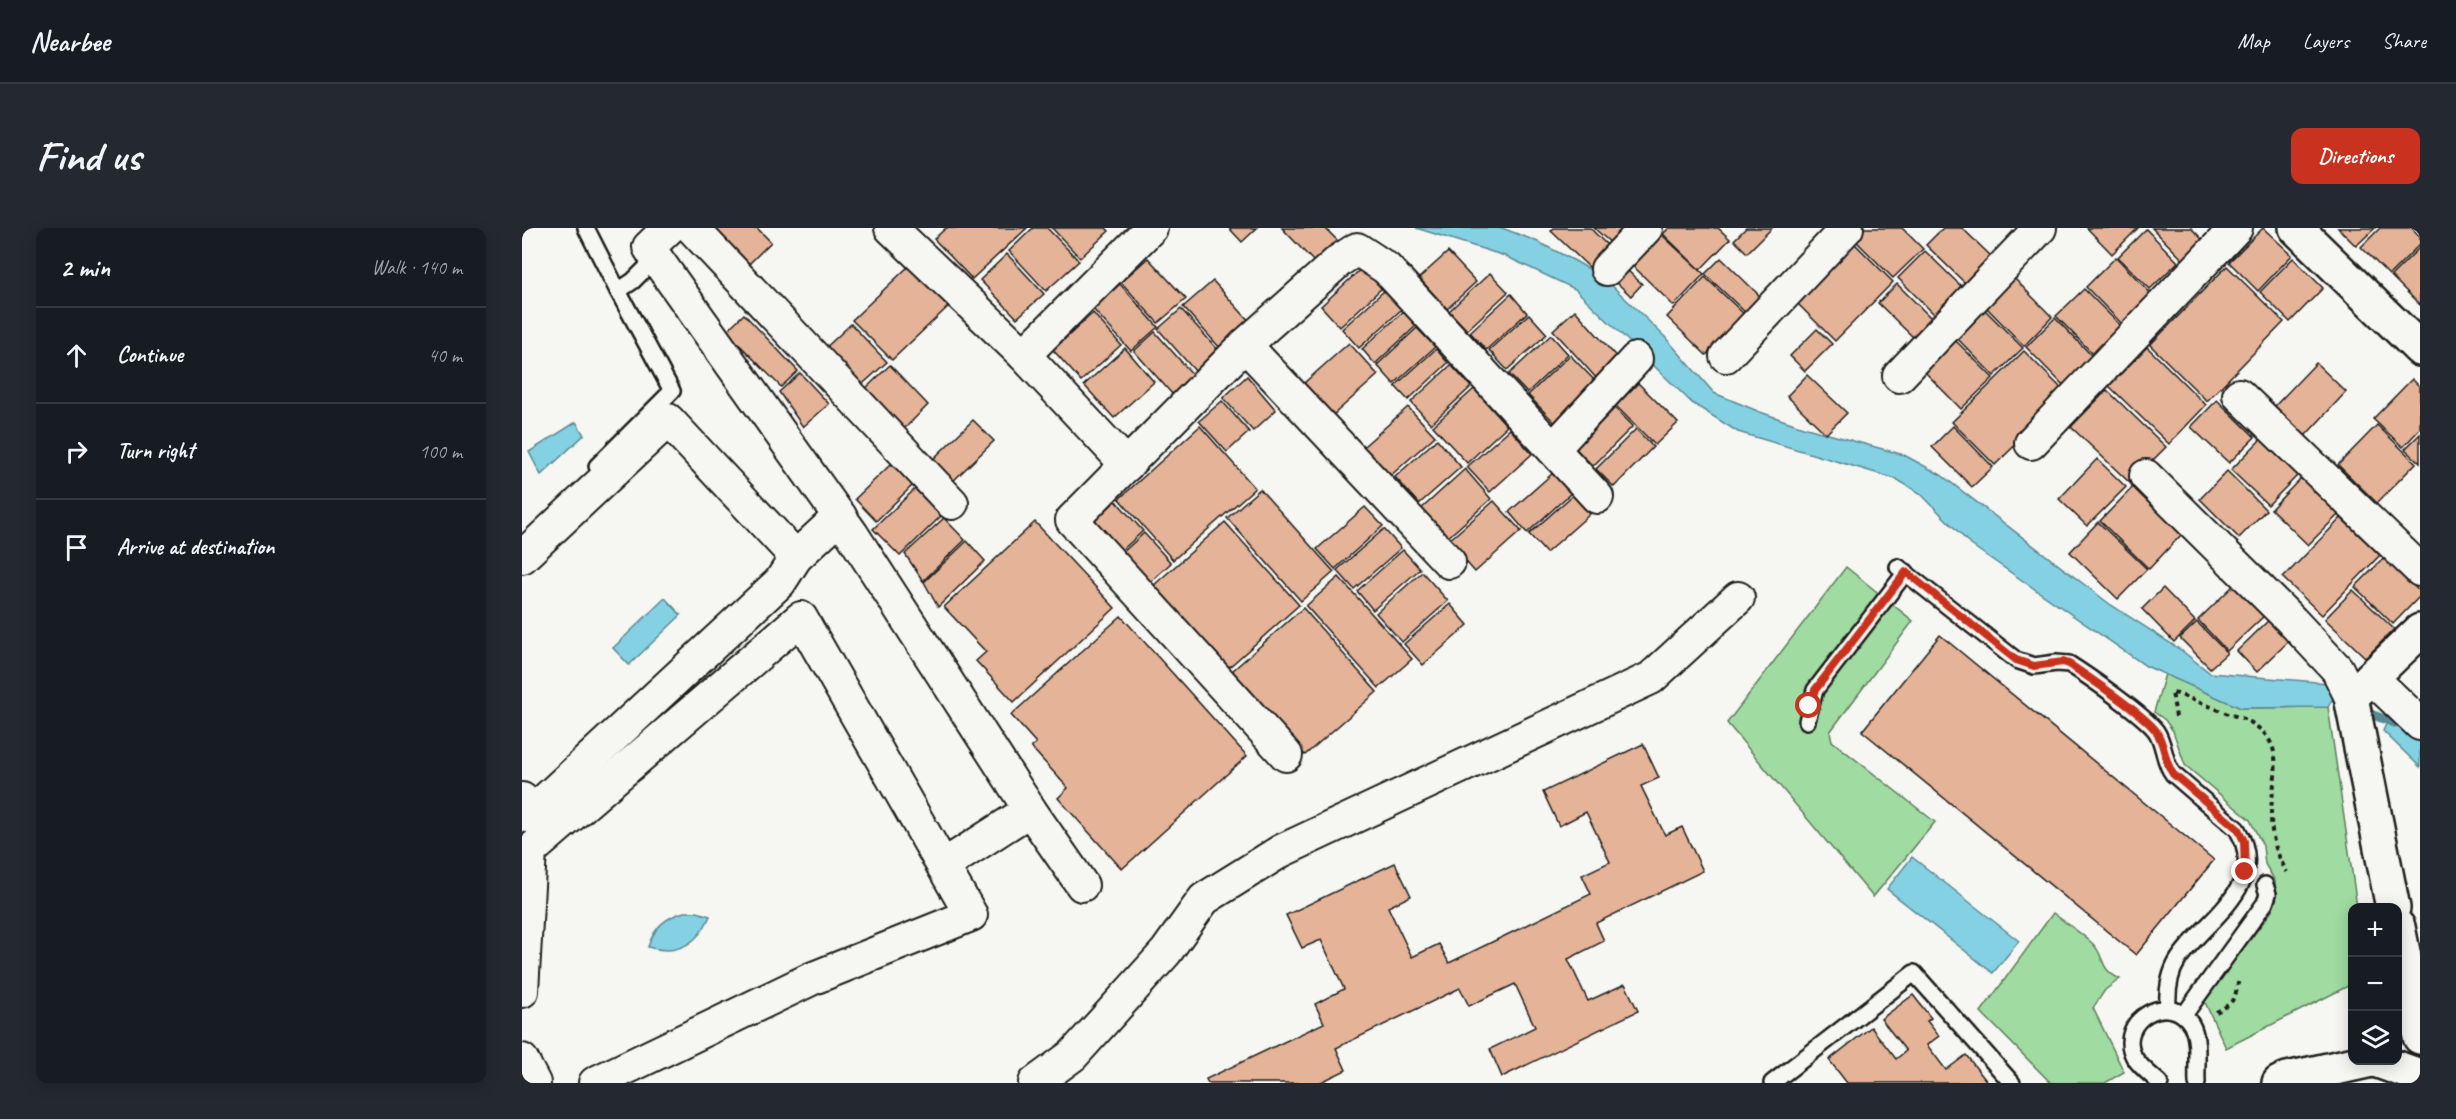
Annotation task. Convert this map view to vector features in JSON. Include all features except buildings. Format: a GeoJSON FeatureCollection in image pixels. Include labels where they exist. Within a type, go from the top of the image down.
{"type":"FeatureCollection","features":[{"type":"Feature","properties":{"kind":"street"},"geometry":{"type":"LineString","coordinates":[[669,228],[649,247],[840,516],[1030,810],[1082,885]]}},
{"type":"Feature","properties":{"kind":"street"},"geometry":{"type":"LineString","coordinates":[[692,228],[952,503]]}},
{"type":"Feature","properties":{"kind":"street"},"geometry":{"type":"LineString","coordinates":[[891,228],[1024,355],[1127,465]]}},
{"type":"Feature","properties":{"kind":"street"},"geometry":{"type":"LineString","coordinates":[[1024,355],[1150,228]]}},
{"type":"Feature","properties":{"kind":"street"},"geometry":{"type":"LineString","coordinates":[[1607,269],[1646,228]]}},
{"type":"Feature","properties":{"kind":"street"},"geometry":{"type":"LineString","coordinates":[[1726,356],[1847,228]]}},
{"type":"Feature","properties":{"kind":"street"},"geometry":{"type":"LineString","coordinates":[[1899,376],[2040,228]]}},
{"type":"Feature","properties":{"kind":"street"},"geometry":{"type":"LineString","coordinates":[[2031,443],[2236,228]]}},
{"type":"Feature","properties":{"kind":"street"},"geometry":{"type":"LineString","coordinates":[[2296,228],[2420,349]]}},
{"type":"Feature","properties":{"kind":"street"},"geometry":{"type":"LineString","coordinates":[[1286,755],[1072,520],[1245,345],[1340,260],[1358,249],[1386,268],[1597,497]]}},
{"type":"Feature","properties":{"kind":"street"},"geometry":{"type":"LineString","coordinates":[[1245,345],[1449,562]]}},
{"type":"Feature","properties":{"kind":"street"},"geometry":{"type":"LineString","coordinates":[[1552,449],[1636,359]]}},
{"type":"Feature","properties":{"kind":"street"},"geometry":{"type":"LineString","coordinates":[[2239,395],[2420,570]]}},
{"type":"Feature","properties":{"kind":"street"},"geometry":{"type":"LineString","coordinates":[[522,557],[668,420],[796,557]]}},
{"type":"Feature","properties":{"kind":"street"},"geometry":{"type":"LineString","coordinates":[[2145,476],[2337,669],[2420,724]]}},
{"type":"Feature","properties":{"kind":"street"},"geometry":{"type":"LineString","coordinates":[[522,799],[528,816],[780,582],[796,557],[840,516]]}},
{"type":"Feature","properties":{"kind":"street"},"geometry":{"type":"LineString","coordinates":[[1035,1083],[1073,1055],[1166,952],[1204,899],[1281,851],[1651,678],[1738,598]]}},
{"type":"Feature","properties":{"kind":"street"},"geometry":{"type":"LineString","coordinates":[[522,991],[530,851],[801,618],[971,915],[811,979],[595,1083]]}},
{"type":"Feature","properties":{"kind":"street"},"geometry":{"type":"LineString","coordinates":[[2361,687],[2420,631]]}},
{"type":"Feature","properties":{"kind":"street"},"geometry":{"type":"LineString","coordinates":[[2361,687],[2393,903]]}},
{"type":"Feature","properties":{"kind":"street"},"geometry":{"type":"LineString","coordinates":[[943,866],[1030,810]]}},
{"type":"Feature","properties":{"kind":"street"},"geometry":{"type":"LineString","coordinates":[[2402,946],[2417,1002],[2420,1037]]}},
{"type":"Feature","properties":{"kind":"street"},"geometry":{"type":"LineString","coordinates":[[522,1060],[534,1083]]}},
{"type":"Feature","properties":{"kind":"street"},"geometry":{"type":"LineString","coordinates":[[2278,1083],[2351,1065]]}},
{"type":"Feature","properties":{"kind":"street"},"geometry":{"type":"LineString","coordinates":[[2388,1065],[2420,1076]]}},
{"type":"Feature","properties":{"kind":"lane"},"geometry":{"type":"LineString","coordinates":[[522,531],[526,537],[672,391],[586,228]]}},
{"type":"Feature","properties":{"kind":"lane"},"geometry":{"type":"LineString","coordinates":[[618,291],[633,281],[656,258]]}},
{"type":"Feature","properties":{"kind":"lane"},"geometry":{"type":"LineString","coordinates":[[1806,722],[1815,690],[1902,569],[2016,660],[2034,666],[2063,662],[2069,664],[2147,721],[2159,736],[2173,774],[2238,829],[2244,841],[2246,856],[2241,888],[2178,960],[2169,985],[2168,1009]]}},
{"type":"Feature","properties":{"kind":"lane"},"geometry":{"type":"LineString","coordinates":[[2184,1015],[2265,903],[2268,894],[2265,885]]}},
{"type":"Feature","properties":{"kind":"lane"},"geometry":{"type":"LineString","coordinates":[[1772,1083],[1914,973],[2012,1083]]}},
{"type":"Feature","properties":{"kind":"lane"},"geometry":{"type":"LineString","coordinates":[[2160,1083],[2134,1056],[2130,1046],[2131,1035],[2134,1025],[2141,1016],[2150,1011],[2168,1009],[2184,1015],[2192,1025],[2195,1036],[2197,1083]]}},
{"type":"Feature","properties":{"kind":"green space"},"geometry":{"type":"Polygon","coordinates":[[[1846,567],[1913,621],[1830,732],[1832,741],[1935,822],[1873,897],[1727,723],[1846,567]]]}},
{"type":"Feature","properties":{"kind":"green space"},"geometry":{"type":"Polygon","coordinates":[[[2165,674],[2241,708],[2328,707],[2356,903],[2348,903],[2348,986],[2226,1048],[2204,1000],[2272,911],[2276,901],[2275,881],[2265,864],[2263,846],[2250,820],[2185,765],[2173,731],[2165,720],[2154,712],[2165,674]]]}},
{"type":"Feature","properties":{"kind":"green space"},"geometry":{"type":"Polygon","coordinates":[[[2053,913],[2092,943],[2108,971],[2120,979],[2105,990],[2093,1008],[2124,1072],[2105,1083],[2051,1083],[1981,1012],[2053,913]]]}},
{"type":"Feature","properties":{"kind":"water"},"geometry":{"type":"Polygon","coordinates":[[[1416,228],[1502,228],[1536,241],[1575,261],[1603,277],[1665,337],[1714,393],[1803,427],[1904,455],[1941,475],[2111,605],[2181,650],[2210,673],[2328,683],[2338,689],[2328,707],[2241,708],[2146,666],[1971,545],[1920,493],[1896,479],[1738,432],[1692,403],[1575,289],[1505,256],[1416,228]]]}},
{"type":"Feature","properties":{"kind":"water"},"geometry":{"type":"Polygon","coordinates":[[[576,422],[584,435],[541,475],[529,452],[576,422]]]}},
{"type":"Feature","properties":{"kind":"water"},"geometry":{"type":"Polygon","coordinates":[[[665,598],[681,615],[629,665],[613,648],[665,598]]]}},
{"type":"Feature","properties":{"kind":"water"},"geometry":{"type":"Polygon","coordinates":[[[2394,705],[2420,730],[2420,767],[2383,731],[2394,705]]]}},
{"type":"Feature","properties":{"kind":"water"},"geometry":{"type":"Polygon","coordinates":[[[1912,857],[2019,941],[1993,973],[1887,889],[1912,857]]]}},
{"type":"Feature","properties":{"kind":"water"},"geometry":{"type":"Polygon","coordinates":[[[684,912],[697,912],[710,916],[693,940],[677,949],[648,947],[653,934],[661,925],[671,917],[684,912]]]}},
{"type":"Feature","properties":{"kind":"waterway"},"geometry":{"type":"LineString","coordinates":[[2360,710],[2397,724]]}},
{"type":"Feature","properties":{"kind":"route"},"geometry":{"type":"LineString","coordinates":[[1809,706],[1815,690],[1906,572],[2016,660],[2034,666],[2063,662],[2069,664],[2147,721],[2159,736],[2173,774],[2238,829],[2244,841],[2245,872]]}}]}
